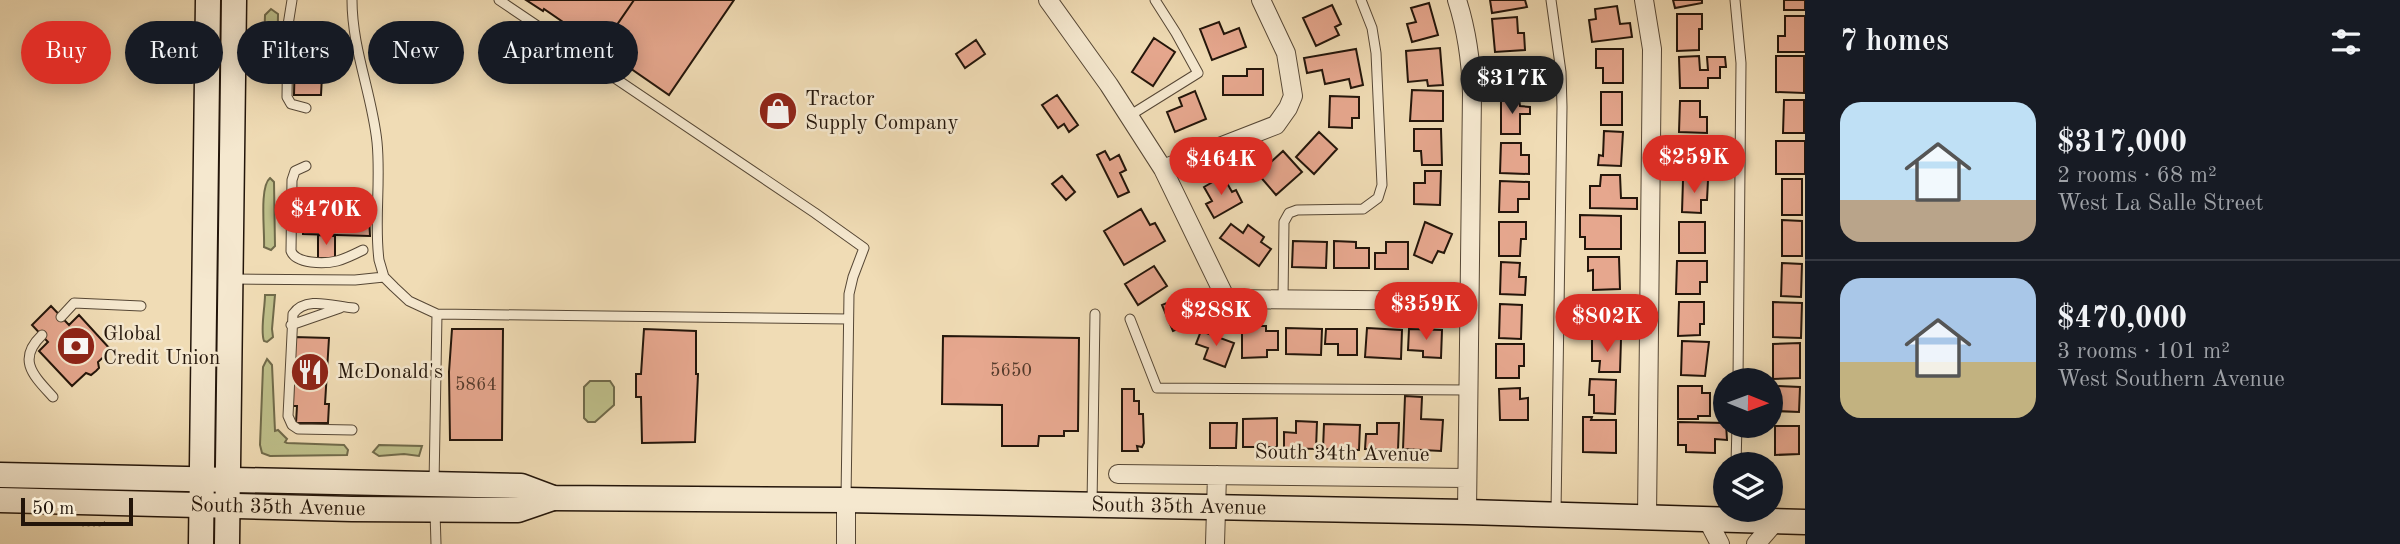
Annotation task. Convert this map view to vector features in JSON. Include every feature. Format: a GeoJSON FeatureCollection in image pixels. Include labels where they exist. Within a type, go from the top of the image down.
{"type":"FeatureCollection","features":[{"type":"Feature","properties":{"kind":"main road"},"geometry":{"type":"LineString","coordinates":[[201,544],[208,0]]}},
{"type":"Feature","properties":{"kind":"main road"},"geometry":{"type":"LineString","coordinates":[[227,544],[234,0]]}},
{"type":"Feature","properties":{"kind":"main road","name":"South 35th Avenue"},"geometry":{"type":"LineString","coordinates":[[0,475],[521,486],[553,498]]}},
{"type":"Feature","properties":{"kind":"main road","name":"South 35th Avenue"},"geometry":{"type":"LineString","coordinates":[[0,500],[435,510],[518,510],[553,498],[846,500],[1713,518]]}},
{"type":"Feature","properties":{"kind":"main road","name":"South 35th Avenue"},"geometry":{"type":"LineString","coordinates":[[1783,522],[1805,522]]}},
{"type":"Feature","properties":{"kind":"street"},"geometry":{"type":"LineString","coordinates":[[1048,0],[1163,169],[1226,299],[1468,301]]}},
{"type":"Feature","properties":{"kind":"street"},"geometry":{"type":"LineString","coordinates":[[1163,169],[1276,125],[1288,108],[1293,96],[1286,53],[1261,0]]}},
{"type":"Feature","properties":{"kind":"street"},"geometry":{"type":"LineString","coordinates":[[1457,0],[1465,23],[1471,57],[1472,93],[1467,512]]}},
{"type":"Feature","properties":{"kind":"street"},"geometry":{"type":"LineString","coordinates":[[1644,0],[1652,49],[1647,518]]}},
{"type":"Feature","properties":{"kind":"street","name":"South 34th Avenue"},"geometry":{"type":"LineString","coordinates":[[1118,474],[1467,478]]}},
{"type":"Feature","properties":{"kind":"street"},"geometry":{"type":"LineString","coordinates":[[1215,544],[1217,475]]}},
{"type":"Feature","properties":{"kind":"street"},"geometry":{"type":"LineString","coordinates":[[846,500],[846,544]]}},
{"type":"Feature","properties":{"kind":"street"},"geometry":{"type":"LineString","coordinates":[[1707,519],[1720,544]]}},
{"type":"Feature","properties":{"kind":"street"},"geometry":{"type":"LineString","coordinates":[[1756,544],[1775,522]]}},
{"type":"Feature","properties":{"kind":"lane"},"geometry":{"type":"LineString","coordinates":[[292,0],[288,26],[287,97],[291,104],[306,108]]}},
{"type":"Feature","properties":{"kind":"lane"},"geometry":{"type":"LineString","coordinates":[[352,0],[352,20],[377,142],[378,251],[384,277],[409,300],[437,314],[848,319]]}},
{"type":"Feature","properties":{"kind":"lane"},"geometry":{"type":"LineString","coordinates":[[499,0],[864,248],[853,276],[848,319],[846,500]]}},
{"type":"Feature","properties":{"kind":"lane"},"geometry":{"type":"LineString","coordinates":[[1129,116],[1198,73],[1155,0]]}},
{"type":"Feature","properties":{"kind":"lane"},"geometry":{"type":"LineString","coordinates":[[1283,299],[1284,222],[1289,213],[1297,210],[1363,209],[1378,198],[1382,185],[1376,52],[1372,28],[1361,0]]}},
{"type":"Feature","properties":{"kind":"lane"},"geometry":{"type":"LineString","coordinates":[[1551,0],[1561,72],[1562,107],[1556,515]]}},
{"type":"Feature","properties":{"kind":"lane"},"geometry":{"type":"LineString","coordinates":[[1735,0],[1741,75],[1738,368]]}},
{"type":"Feature","properties":{"kind":"lane"},"geometry":{"type":"LineString","coordinates":[[306,166],[295,171],[292,180],[293,257],[299,261],[336,261],[363,250]]}},
{"type":"Feature","properties":{"kind":"lane"},"geometry":{"type":"LineString","coordinates":[[231,279],[355,280],[384,277]]}},
{"type":"Feature","properties":{"kind":"lane"},"geometry":{"type":"LineString","coordinates":[[61,317],[74,303],[141,306]]}},
{"type":"Feature","properties":{"kind":"lane"},"geometry":{"type":"LineString","coordinates":[[352,430],[298,429],[292,425],[288,416],[293,314],[305,304],[354,308]]}},
{"type":"Feature","properties":{"kind":"lane"},"geometry":{"type":"LineString","coordinates":[[291,325],[341,308]]}},
{"type":"Feature","properties":{"kind":"lane"},"geometry":{"type":"LineString","coordinates":[[1092,505],[1095,313]]}},
{"type":"Feature","properties":{"kind":"lane"},"geometry":{"type":"LineString","coordinates":[[434,485],[437,314]]}},
{"type":"Feature","properties":{"kind":"lane"},"geometry":{"type":"LineString","coordinates":[[1129,319],[1157,388],[1468,390]]}},
{"type":"Feature","properties":{"kind":"lane"},"geometry":{"type":"LineString","coordinates":[[42,335],[32,344],[28,361],[33,375],[52,397]]}},
{"type":"Feature","properties":{"kind":"lane"},"geometry":{"type":"LineString","coordinates":[[435,510],[436,544]]}},
{"type":"Feature","properties":{"kind":"green space"},"geometry":{"type":"Polygon","coordinates":[[[271,9],[278,14],[278,21],[265,21],[265,15],[271,9]]]}},
{"type":"Feature","properties":{"kind":"green space"},"geometry":{"type":"Polygon","coordinates":[[[270,178],[274,182],[275,246],[271,250],[264,247],[263,210],[265,190],[270,178]]]}},
{"type":"Feature","properties":{"kind":"green space"},"geometry":{"type":"Polygon","coordinates":[[[265,295],[275,295],[273,337],[267,342],[264,341],[262,331],[265,295]]]}},
{"type":"Feature","properties":{"kind":"green space"},"geometry":{"type":"Polygon","coordinates":[[[267,359],[272,365],[275,431],[278,430],[287,439],[287,443],[344,445],[348,450],[347,455],[270,456],[262,453],[263,367],[267,359]]]}},
{"type":"Feature","properties":{"kind":"green space"},"geometry":{"type":"Polygon","coordinates":[[[590,381],[610,381],[614,387],[614,405],[595,422],[588,422],[584,418],[584,387],[590,381]]]}},
{"type":"Feature","properties":{"kind":"green space"},"geometry":{"type":"Polygon","coordinates":[[[379,445],[422,446],[419,456],[379,456],[373,452],[379,445]]]}},
{"type":"Feature","properties":{"kind":"building"},"geometry":{"type":"Polygon","coordinates":[[[526,0],[634,0],[620,21],[562,21],[544,9],[543,11],[526,0]]]}},
{"type":"Feature","properties":{"kind":"building"},"geometry":{"type":"Polygon","coordinates":[[[634,0],[734,0],[669,95],[638,74],[638,21],[620,21],[634,0]]]}},
{"type":"Feature","properties":{"kind":"building"},"geometry":{"type":"Polygon","coordinates":[[[1490,0],[1525,0],[1527,7],[1492,13],[1490,0]]]}},
{"type":"Feature","properties":{"kind":"building"},"geometry":{"type":"Polygon","coordinates":[[[1673,0],[1702,0],[1702,3],[1675,8],[1673,0]]]}},
{"type":"Feature","properties":{"kind":"building"},"geometry":{"type":"Polygon","coordinates":[[[1784,0],[1805,0],[1805,10],[1784,10],[1784,0]]]}},
{"type":"Feature","properties":{"kind":"building"},"geometry":{"type":"Polygon","coordinates":[[[1429,3],[1438,35],[1412,42],[1407,24],[1416,22],[1411,8],[1429,3]]]}},
{"type":"Feature","properties":{"kind":"building"},"geometry":{"type":"Polygon","coordinates":[[[1332,5],[1341,24],[1335,27],[1339,35],[1316,46],[1303,18],[1332,5]]]}},
{"type":"Feature","properties":{"kind":"building"},"geometry":{"type":"Polygon","coordinates":[[[1617,6],[1620,24],[1630,23],[1632,37],[1592,42],[1589,20],[1596,19],[1595,9],[1617,6]]]}},
{"type":"Feature","properties":{"kind":"building"},"geometry":{"type":"Polygon","coordinates":[[[1677,14],[1702,14],[1699,50],[1677,51],[1677,14]]]}},
{"type":"Feature","properties":{"kind":"building"},"geometry":{"type":"Polygon","coordinates":[[[1785,16],[1805,16],[1805,52],[1778,52],[1778,36],[1785,36],[1785,16]]]}},
{"type":"Feature","properties":{"kind":"building"},"geometry":{"type":"Polygon","coordinates":[[[1517,17],[1518,33],[1524,33],[1525,50],[1495,52],[1492,19],[1517,17]]]}},
{"type":"Feature","properties":{"kind":"building"},"geometry":{"type":"Polygon","coordinates":[[[1219,22],[1224,34],[1239,28],[1246,47],[1212,60],[1200,29],[1219,22]]]}},
{"type":"Feature","properties":{"kind":"building"},"geometry":{"type":"Polygon","coordinates":[[[1154,38],[1175,52],[1153,86],[1132,72],[1154,38]]]}},
{"type":"Feature","properties":{"kind":"building"},"geometry":{"type":"Polygon","coordinates":[[[976,40],[985,54],[965,68],[956,54],[976,40]]]}},
{"type":"Feature","properties":{"kind":"building"},"geometry":{"type":"Polygon","coordinates":[[[1440,48],[1443,85],[1428,86],[1427,80],[1408,82],[1406,51],[1440,48]]]}},
{"type":"Feature","properties":{"kind":"building"},"geometry":{"type":"Polygon","coordinates":[[[1356,49],[1363,85],[1351,88],[1349,79],[1325,84],[1322,70],[1307,73],[1304,58],[1356,49]]]}},
{"type":"Feature","properties":{"kind":"building"},"geometry":{"type":"Polygon","coordinates":[[[1596,49],[1623,49],[1623,83],[1603,83],[1603,68],[1596,68],[1596,49]]]}},
{"type":"Feature","properties":{"kind":"building"},"geometry":{"type":"Polygon","coordinates":[[[1699,56],[1700,70],[1708,70],[1707,57],[1725,57],[1726,67],[1720,67],[1720,78],[1708,78],[1708,88],[1680,88],[1679,57],[1699,56]]]}},
{"type":"Feature","properties":{"kind":"building"},"geometry":{"type":"Polygon","coordinates":[[[1776,56],[1804,56],[1804,93],[1776,92],[1776,56]]]}},
{"type":"Feature","properties":{"kind":"building"},"geometry":{"type":"Polygon","coordinates":[[[1500,61],[1519,61],[1519,93],[1501,93],[1500,61]]]}},
{"type":"Feature","properties":{"kind":"building"},"geometry":{"type":"Polygon","coordinates":[[[1247,69],[1263,69],[1263,95],[1223,95],[1223,76],[1247,76],[1247,69]]]}},
{"type":"Feature","properties":{"kind":"building"},"geometry":{"type":"Polygon","coordinates":[[[294,84],[322,84],[321,95],[294,95],[294,84]]]}},
{"type":"Feature","properties":{"kind":"building"},"geometry":{"type":"Polygon","coordinates":[[[1412,90],[1443,91],[1443,121],[1410,121],[1412,90]]]}},
{"type":"Feature","properties":{"kind":"building"},"geometry":{"type":"Polygon","coordinates":[[[1195,91],[1206,119],[1175,132],[1167,112],[1182,106],[1179,98],[1195,91]]]}},
{"type":"Feature","properties":{"kind":"building"},"geometry":{"type":"Polygon","coordinates":[[[1601,92],[1622,92],[1622,125],[1601,125],[1601,92]]]}},
{"type":"Feature","properties":{"kind":"building"},"geometry":{"type":"Polygon","coordinates":[[[1057,95],[1078,125],[1069,132],[1064,124],[1058,128],[1042,105],[1057,95]]]}},
{"type":"Feature","properties":{"kind":"building"},"geometry":{"type":"Polygon","coordinates":[[[1330,96],[1359,97],[1359,118],[1352,118],[1352,128],[1329,127],[1330,96]]]}},
{"type":"Feature","properties":{"kind":"building"},"geometry":{"type":"Polygon","coordinates":[[[1501,99],[1519,99],[1520,106],[1530,107],[1530,114],[1520,114],[1520,134],[1501,134],[1501,99]]]}},
{"type":"Feature","properties":{"kind":"building"},"geometry":{"type":"Polygon","coordinates":[[[1784,100],[1804,100],[1804,133],[1783,133],[1784,100]]]}},
{"type":"Feature","properties":{"kind":"building"},"geometry":{"type":"Polygon","coordinates":[[[1680,101],[1700,101],[1700,117],[1707,117],[1707,133],[1679,132],[1680,101]]]}},
{"type":"Feature","properties":{"kind":"building"},"geometry":{"type":"Polygon","coordinates":[[[1414,129],[1441,129],[1442,165],[1422,165],[1421,151],[1414,151],[1414,129]]]}},
{"type":"Feature","properties":{"kind":"building"},"geometry":{"type":"Polygon","coordinates":[[[1604,131],[1623,132],[1621,166],[1598,165],[1599,155],[1603,156],[1604,131]]]}},
{"type":"Feature","properties":{"kind":"building"},"geometry":{"type":"Polygon","coordinates":[[[1319,132],[1337,149],[1314,174],[1296,157],[1319,132]]]}},
{"type":"Feature","properties":{"kind":"building"},"geometry":{"type":"Polygon","coordinates":[[[1681,139],[1699,139],[1699,153],[1708,153],[1708,172],[1681,172],[1681,139]]]}},
{"type":"Feature","properties":{"kind":"building"},"geometry":{"type":"Polygon","coordinates":[[[1776,141],[1805,141],[1805,174],[1776,174],[1776,141]]]}},
{"type":"Feature","properties":{"kind":"building"},"geometry":{"type":"Polygon","coordinates":[[[1501,143],[1521,143],[1521,155],[1529,155],[1529,174],[1500,173],[1501,143]]]}},
{"type":"Feature","properties":{"kind":"building"},"geometry":{"type":"Polygon","coordinates":[[[1105,151],[1110,160],[1119,155],[1126,170],[1120,173],[1129,192],[1118,197],[1097,155],[1105,151]]]}},
{"type":"Feature","properties":{"kind":"building"},"geometry":{"type":"Polygon","coordinates":[[[1283,151],[1302,172],[1276,195],[1258,174],[1283,151]]]}},
{"type":"Feature","properties":{"kind":"building"},"geometry":{"type":"Polygon","coordinates":[[[1425,171],[1441,171],[1440,205],[1414,204],[1414,183],[1425,183],[1425,171]]]}},
{"type":"Feature","properties":{"kind":"building"},"geometry":{"type":"Polygon","coordinates":[[[1601,175],[1620,175],[1621,198],[1637,198],[1637,209],[1590,208],[1590,186],[1600,186],[1601,175]]]}},
{"type":"Feature","properties":{"kind":"building"},"geometry":{"type":"Polygon","coordinates":[[[1062,176],[1075,192],[1066,200],[1052,184],[1062,176]]]}},
{"type":"Feature","properties":{"kind":"building"},"geometry":{"type":"Polygon","coordinates":[[[1223,176],[1232,192],[1236,190],[1242,202],[1214,218],[1206,204],[1212,201],[1204,187],[1223,176]]]}},
{"type":"Feature","properties":{"kind":"building"},"geometry":{"type":"Polygon","coordinates":[[[1782,179],[1802,179],[1802,215],[1782,215],[1782,179]]]}},
{"type":"Feature","properties":{"kind":"building"},"geometry":{"type":"Polygon","coordinates":[[[1683,180],[1708,180],[1707,200],[1701,200],[1701,213],[1682,212],[1683,180]]]}},
{"type":"Feature","properties":{"kind":"building"},"geometry":{"type":"Polygon","coordinates":[[[1500,181],[1529,182],[1529,199],[1518,199],[1518,212],[1499,212],[1500,181]]]}},
{"type":"Feature","properties":{"kind":"building"},"geometry":{"type":"Polygon","coordinates":[[[319,189],[337,189],[337,196],[344,197],[344,193],[368,196],[370,236],[303,234],[303,194],[319,194],[319,189]]]}},
{"type":"Feature","properties":{"kind":"building"},"geometry":{"type":"Polygon","coordinates":[[[1141,209],[1150,225],[1155,223],[1165,241],[1124,265],[1104,231],[1141,209]]]}},
{"type":"Feature","properties":{"kind":"building"},"geometry":{"type":"Polygon","coordinates":[[[1580,215],[1621,216],[1621,249],[1585,249],[1585,237],[1580,237],[1580,215]]]}},
{"type":"Feature","properties":{"kind":"building"},"geometry":{"type":"Polygon","coordinates":[[[1782,220],[1802,221],[1802,256],[1782,256],[1782,220]]]}},
{"type":"Feature","properties":{"kind":"building"},"geometry":{"type":"Polygon","coordinates":[[[1425,222],[1452,234],[1444,253],[1438,251],[1432,263],[1414,255],[1425,222]]]}},
{"type":"Feature","properties":{"kind":"building"},"geometry":{"type":"Polygon","coordinates":[[[1499,222],[1526,222],[1526,239],[1521,239],[1520,256],[1499,256],[1499,222]]]}},
{"type":"Feature","properties":{"kind":"building"},"geometry":{"type":"Polygon","coordinates":[[[1679,222],[1705,222],[1705,253],[1679,253],[1679,222]]]}},
{"type":"Feature","properties":{"kind":"building"},"geometry":{"type":"Polygon","coordinates":[[[1231,224],[1243,233],[1248,225],[1264,237],[1261,242],[1271,249],[1259,266],[1220,238],[1231,224]]]}},
{"type":"Feature","properties":{"kind":"building"},"geometry":{"type":"Polygon","coordinates":[[[318,235],[335,236],[335,258],[318,258],[318,235]]]}},
{"type":"Feature","properties":{"kind":"building"},"geometry":{"type":"Polygon","coordinates":[[[1293,241],[1327,242],[1326,268],[1292,267],[1293,241]]]}},
{"type":"Feature","properties":{"kind":"building"},"geometry":{"type":"Polygon","coordinates":[[[1334,241],[1356,242],[1356,248],[1369,248],[1369,268],[1334,268],[1334,241]]]}},
{"type":"Feature","properties":{"kind":"building"},"geometry":{"type":"Polygon","coordinates":[[[1386,242],[1408,242],[1408,269],[1375,269],[1375,253],[1386,253],[1386,242]]]}},
{"type":"Feature","properties":{"kind":"building"},"geometry":{"type":"Polygon","coordinates":[[[1588,257],[1619,257],[1620,289],[1593,290],[1593,270],[1588,271],[1588,257]]]}},
{"type":"Feature","properties":{"kind":"building"},"geometry":{"type":"Polygon","coordinates":[[[1677,261],[1707,261],[1707,282],[1700,282],[1700,294],[1676,294],[1677,261]]]}},
{"type":"Feature","properties":{"kind":"building"},"geometry":{"type":"Polygon","coordinates":[[[1501,262],[1520,263],[1519,277],[1526,277],[1525,295],[1500,294],[1501,262]]]}},
{"type":"Feature","properties":{"kind":"building"},"geometry":{"type":"Polygon","coordinates":[[[1782,263],[1802,264],[1801,297],[1781,296],[1782,263]]]}},
{"type":"Feature","properties":{"kind":"building"},"geometry":{"type":"Polygon","coordinates":[[[1154,266],[1167,286],[1138,305],[1125,284],[1154,266]]]}},
{"type":"Feature","properties":{"kind":"building"},"geometry":{"type":"Polygon","coordinates":[[[1181,297],[1192,323],[1173,331],[1162,305],[1181,297]]]}},
{"type":"Feature","properties":{"kind":"building"},"geometry":{"type":"Polygon","coordinates":[[[1592,298],[1621,298],[1619,332],[1601,331],[1602,325],[1591,325],[1592,298]]]}},
{"type":"Feature","properties":{"kind":"building"},"geometry":{"type":"Polygon","coordinates":[[[1679,302],[1704,302],[1704,324],[1700,324],[1700,335],[1678,336],[1679,302]]]}},
{"type":"Feature","properties":{"kind":"building"},"geometry":{"type":"Polygon","coordinates":[[[1773,302],[1802,303],[1801,338],[1773,337],[1773,302]]]}},
{"type":"Feature","properties":{"kind":"building"},"geometry":{"type":"Polygon","coordinates":[[[1500,304],[1522,305],[1521,339],[1499,338],[1500,304]]]}},
{"type":"Feature","properties":{"kind":"building","name":"Global Credit Union"},"geometry":{"type":"Polygon","coordinates":[[[51,306],[69,325],[79,315],[111,350],[98,362],[99,368],[96,371],[91,375],[86,373],[72,386],[39,351],[48,342],[32,325],[51,306]]]}},
{"type":"Feature","properties":{"kind":"building"},"geometry":{"type":"Polygon","coordinates":[[[1242,326],[1266,326],[1266,331],[1278,331],[1278,350],[1267,350],[1267,357],[1242,358],[1242,326]]]}},
{"type":"Feature","properties":{"kind":"building"},"geometry":{"type":"Polygon","coordinates":[[[1286,328],[1322,329],[1321,355],[1286,354],[1286,328]]]}},
{"type":"Feature","properties":{"kind":"building"},"geometry":{"type":"Polygon","coordinates":[[[1367,328],[1402,330],[1401,359],[1365,357],[1367,328]]]}},
{"type":"Feature","properties":{"kind":"building"},"geometry":{"type":"Polygon","coordinates":[[[452,329],[503,329],[502,440],[450,440],[449,372],[452,329]]]}},
{"type":"Feature","properties":{"kind":"building"},"geometry":{"type":"Polygon","coordinates":[[[644,329],[696,331],[698,374],[695,442],[642,443],[641,397],[636,397],[636,374],[641,374],[644,329]]]}},
{"type":"Feature","properties":{"kind":"building"},"geometry":{"type":"Polygon","coordinates":[[[1326,329],[1357,329],[1357,355],[1338,355],[1338,344],[1325,344],[1326,329]]]}},
{"type":"Feature","properties":{"kind":"building"},"geometry":{"type":"Polygon","coordinates":[[[1409,329],[1442,330],[1441,358],[1423,357],[1423,351],[1408,350],[1409,329]]]}},
{"type":"Feature","properties":{"kind":"building"},"geometry":{"type":"Polygon","coordinates":[[[1201,331],[1234,343],[1225,367],[1204,359],[1208,348],[1196,344],[1201,331]]]}},
{"type":"Feature","properties":{"kind":"building"},"geometry":{"type":"Polygon","coordinates":[[[943,336],[1079,338],[1078,431],[1064,431],[1064,436],[1039,436],[1038,446],[1002,446],[1002,405],[942,404],[943,336]]]}},
{"type":"Feature","properties":{"kind":"building","name":"McDonald's"},"geometry":{"type":"Polygon","coordinates":[[[294,337],[329,338],[325,404],[329,404],[328,423],[296,423],[297,406],[293,406],[294,337]]]}},
{"type":"Feature","properties":{"kind":"building"},"geometry":{"type":"Polygon","coordinates":[[[1592,339],[1621,339],[1620,372],[1599,372],[1600,361],[1592,361],[1592,339]]]}},
{"type":"Feature","properties":{"kind":"building"},"geometry":{"type":"Polygon","coordinates":[[[1682,341],[1709,342],[1705,376],[1681,375],[1682,341]]]}},
{"type":"Feature","properties":{"kind":"building"},"geometry":{"type":"Polygon","coordinates":[[[1800,343],[1800,378],[1783,379],[1783,368],[1773,368],[1773,344],[1800,343]]]}},
{"type":"Feature","properties":{"kind":"building"},"geometry":{"type":"Polygon","coordinates":[[[1496,344],[1524,344],[1524,366],[1519,366],[1519,378],[1496,378],[1496,344]]]}},
{"type":"Feature","properties":{"kind":"building"},"geometry":{"type":"Polygon","coordinates":[[[1590,379],[1616,380],[1615,414],[1594,413],[1594,395],[1589,395],[1590,379]]]}},
{"type":"Feature","properties":{"kind":"building"},"geometry":{"type":"Polygon","coordinates":[[[1678,386],[1702,386],[1702,393],[1710,393],[1710,416],[1678,419],[1678,386]]]}},
{"type":"Feature","properties":{"kind":"building"},"geometry":{"type":"Polygon","coordinates":[[[1783,386],[1800,387],[1799,412],[1783,411],[1783,386]]]}},
{"type":"Feature","properties":{"kind":"building"},"geometry":{"type":"Polygon","coordinates":[[[1520,388],[1520,399],[1528,398],[1528,420],[1500,420],[1499,389],[1520,388]]]}},
{"type":"Feature","properties":{"kind":"building"},"geometry":{"type":"Polygon","coordinates":[[[1122,389],[1134,389],[1134,401],[1139,401],[1139,414],[1143,414],[1144,443],[1142,447],[1137,446],[1138,451],[1122,451],[1122,389]]]}},
{"type":"Feature","properties":{"kind":"building"},"geometry":{"type":"Polygon","coordinates":[[[1405,396],[1422,397],[1421,419],[1443,420],[1441,451],[1403,449],[1405,396]]]}},
{"type":"Feature","properties":{"kind":"building"},"geometry":{"type":"Polygon","coordinates":[[[1583,417],[1592,417],[1591,420],[1616,420],[1616,453],[1583,452],[1583,417]]]}},
{"type":"Feature","properties":{"kind":"building"},"geometry":{"type":"Polygon","coordinates":[[[1277,418],[1277,447],[1243,447],[1243,419],[1277,418]]]}},
{"type":"Feature","properties":{"kind":"building"},"geometry":{"type":"Polygon","coordinates":[[[1296,421],[1317,422],[1316,449],[1284,448],[1284,432],[1296,433],[1296,421]]]}},
{"type":"Feature","properties":{"kind":"building"},"geometry":{"type":"Polygon","coordinates":[[[1678,422],[1713,423],[1713,438],[1727,438],[1715,439],[1713,453],[1686,452],[1686,445],[1678,445],[1678,422]]]}},
{"type":"Feature","properties":{"kind":"building"},"geometry":{"type":"Polygon","coordinates":[[[1210,423],[1237,423],[1236,448],[1210,448],[1210,423]]]}},
{"type":"Feature","properties":{"kind":"building"},"geometry":{"type":"Polygon","coordinates":[[[1377,423],[1399,423],[1398,450],[1365,449],[1366,434],[1377,434],[1377,423]]]}},
{"type":"Feature","properties":{"kind":"building"},"geometry":{"type":"Polygon","coordinates":[[[1324,424],[1360,425],[1359,450],[1323,449],[1324,424]]]}},
{"type":"Feature","properties":{"kind":"building"},"geometry":{"type":"Polygon","coordinates":[[[1783,426],[1799,426],[1799,454],[1775,452],[1775,438],[1783,438],[1783,426]]]}},
{"type":"Feature","properties":{"kind":"place","name":"Tractor Supply Company"},"geometry":{"type":"Point","coordinates":[778,111]}},
{"type":"Feature","properties":{"kind":"place","name":"Global Credit Union"},"geometry":{"type":"Point","coordinates":[76,346]}},
{"type":"Feature","properties":{"kind":"place","name":"McDonald's"},"geometry":{"type":"Point","coordinates":[310,372]}}]}
